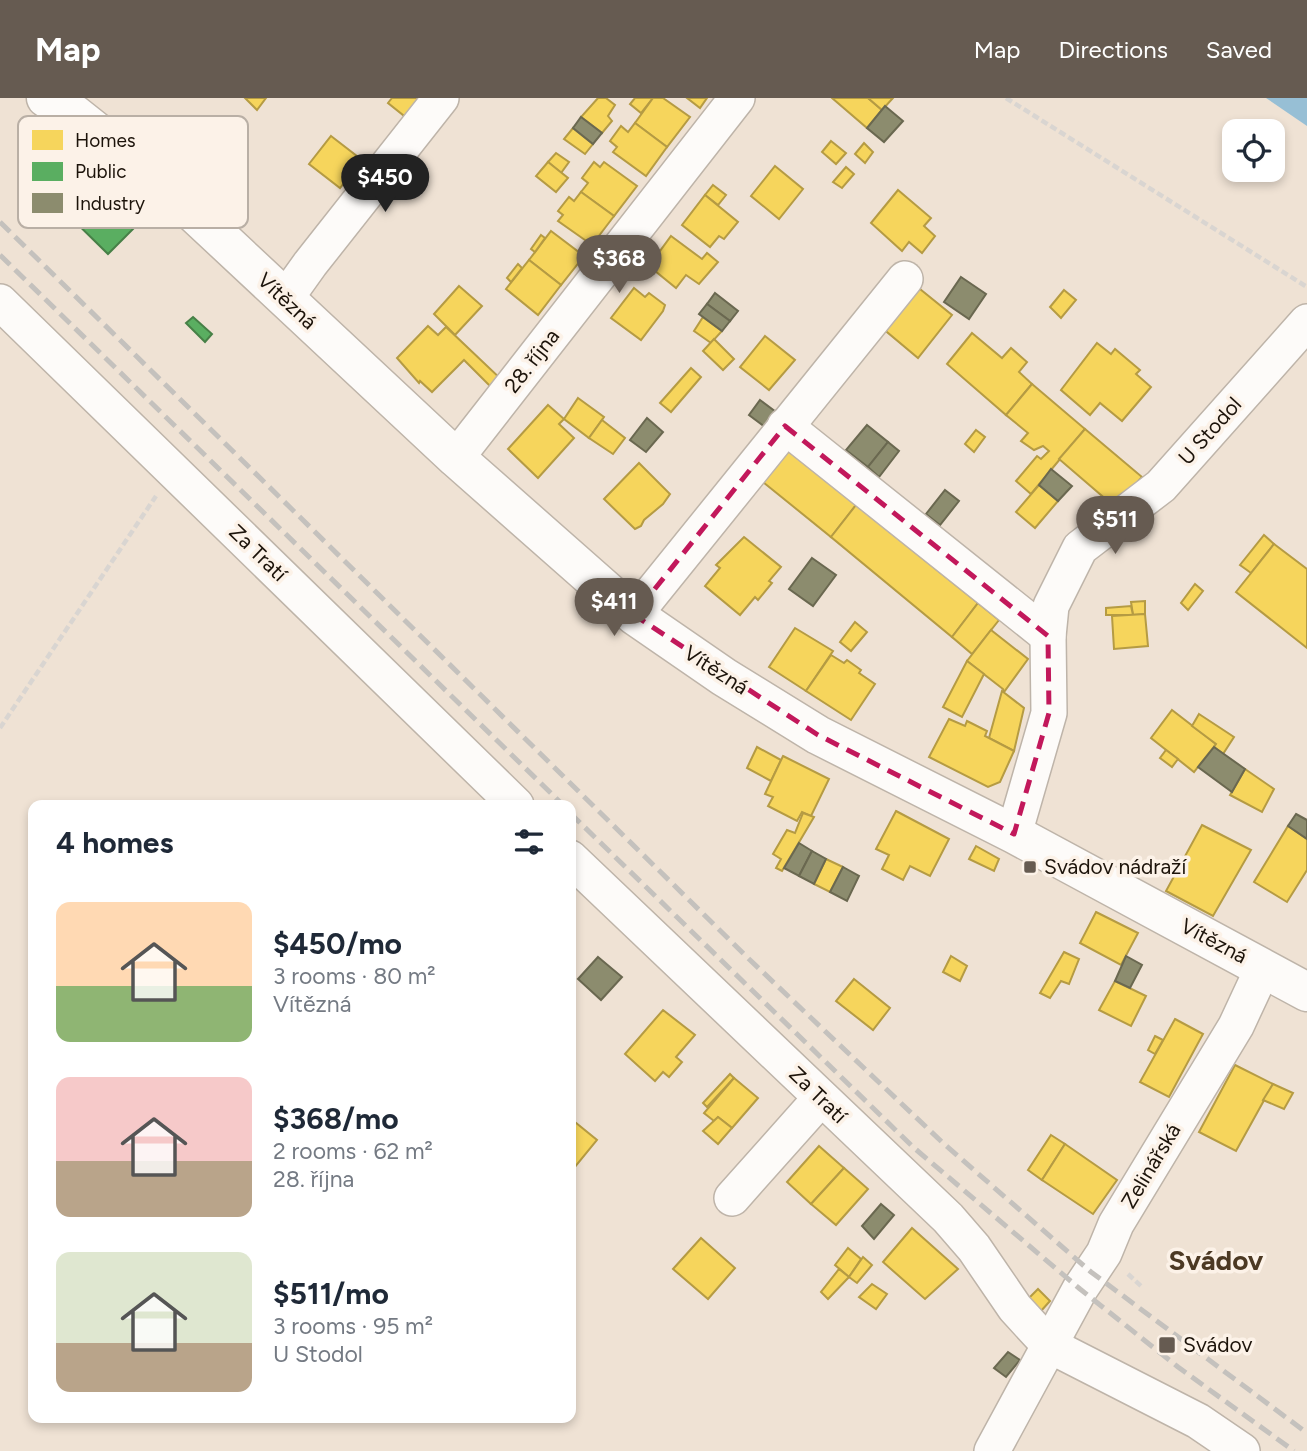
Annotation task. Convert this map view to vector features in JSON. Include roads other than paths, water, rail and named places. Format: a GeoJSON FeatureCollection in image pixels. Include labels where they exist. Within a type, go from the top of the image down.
{"type":"FeatureCollection","features":[{"type":"Feature","properties":{"kind":"main road","name":"Vítězná"},"geometry":{"type":"LineString","coordinates":[[69,103],[84,116]]}},
{"type":"Feature","properties":{"kind":"main road","name":"Vítězná"},"geometry":{"type":"LineString","coordinates":[[210,228],[456,458],[634,615],[724,677],[818,735],[1014,834],[1307,991]]}},
{"type":"Feature","properties":{"kind":"street"},"geometry":{"type":"LineString","coordinates":[[285,299],[441,98]]}},
{"type":"Feature","properties":{"kind":"street","name":"28. října"},"geometry":{"type":"LineString","coordinates":[[456,458],[737,98]]}},
{"type":"Feature","properties":{"kind":"street"},"geometry":{"type":"LineString","coordinates":[[634,615],[905,279]]}},
{"type":"Feature","properties":{"kind":"street","name":"Za Tratí"},"geometry":{"type":"LineString","coordinates":[[0,302],[511,800]]}},
{"type":"Feature","properties":{"kind":"street","name":"U Stodol"},"geometry":{"type":"LineString","coordinates":[[1014,834],[1049,713],[1048,636],[1051,606],[1080,548],[1161,486],[1307,322]]}},
{"type":"Feature","properties":{"kind":"street"},"geometry":{"type":"LineString","coordinates":[[785,426],[1048,636]]}},
{"type":"Feature","properties":{"kind":"street","name":"Za Tratí"},"geometry":{"type":"LineString","coordinates":[[576,864],[948,1218],[974,1248],[1044,1354]]}},
{"type":"Feature","properties":{"kind":"street","name":"Zelinářská"},"geometry":{"type":"LineString","coordinates":[[992,1451],[1080,1289],[1104,1253],[1116,1224],[1236,1026],[1263,968]]}},
{"type":"Feature","properties":{"kind":"street"},"geometry":{"type":"LineString","coordinates":[[732,1198],[821,1098]]}},
{"type":"Feature","properties":{"kind":"street"},"geometry":{"type":"LineString","coordinates":[[1044,1354],[1198,1421],[1242,1451]]}},
{"type":"Feature","properties":{"kind":"water"},"geometry":{"type":"Polygon","coordinates":[[[1266,98],[1307,98],[1307,126],[1266,98]]]}},
{"type":"Feature","properties":{"kind":"railway"},"geometry":{"type":"LineString","coordinates":[[0,222],[750,960],[943,1143],[1091,1272],[1307,1433]]}},
{"type":"Feature","properties":{"kind":"railway"},"geometry":{"type":"LineString","coordinates":[[0,255],[558,800]]}},
{"type":"Feature","properties":{"kind":"railway"},"geometry":{"type":"LineString","coordinates":[[576,819],[913,1147],[1080,1289],[1178,1367],[1294,1451]]}},
{"type":"Feature","properties":{"kind":"place","name":"Svádov nádraží"},"geometry":{"type":"Point","coordinates":[1030,867]}},
{"type":"Feature","properties":{"kind":"place","name":"Svádov"},"geometry":{"type":"Point","coordinates":[1167,1345]}},
{"type":"Feature","properties":{"kind":"district","name":"Svádov"},"geometry":{"type":"Point","coordinates":[1216,1260]}}]}
